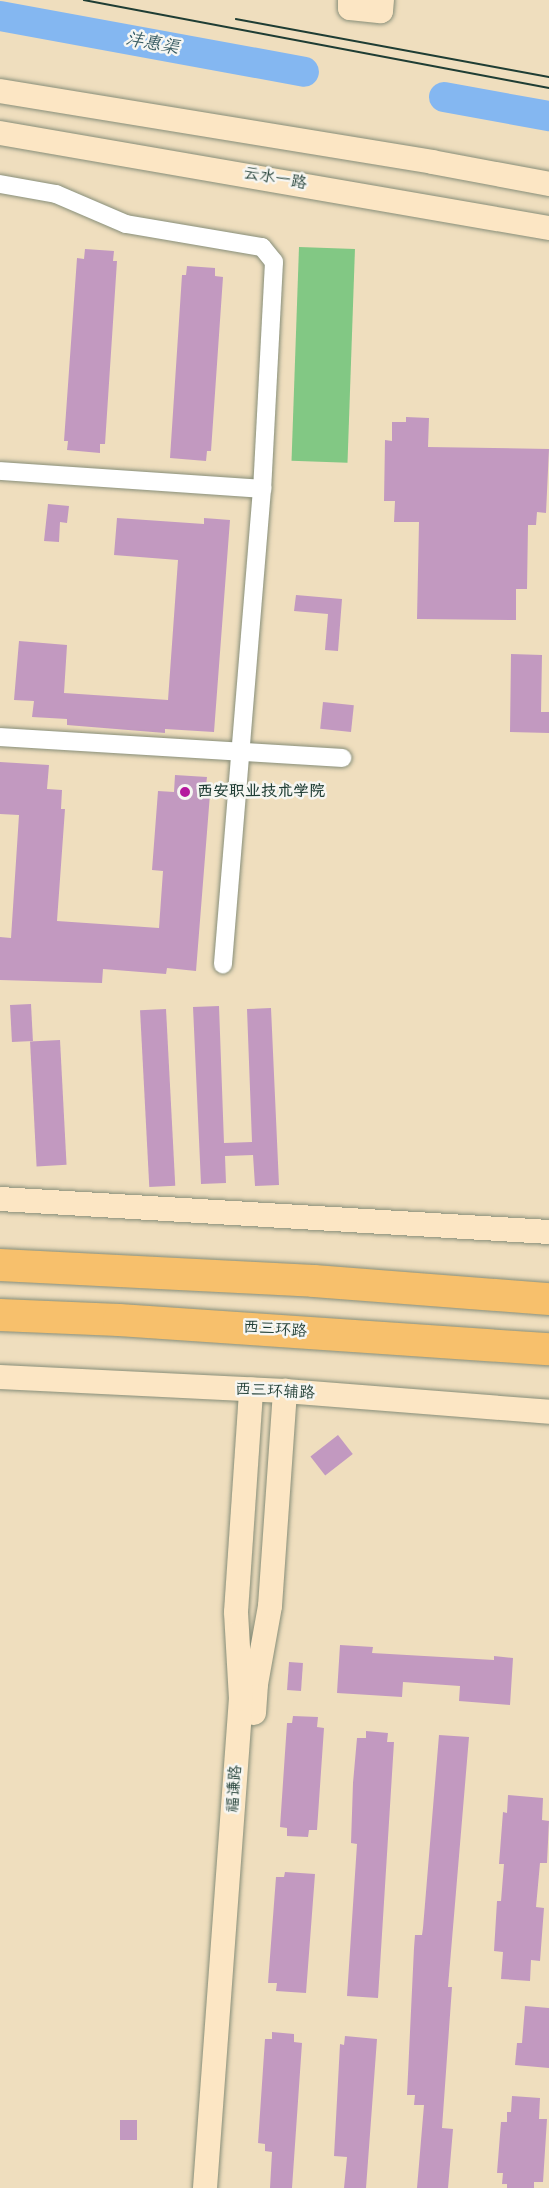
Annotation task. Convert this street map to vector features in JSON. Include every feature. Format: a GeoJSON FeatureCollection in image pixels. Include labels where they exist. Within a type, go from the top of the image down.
{"type":"FeatureCollection","features":[{"type":"Feature","properties":{"kind":"highway"},"geometry":{"type":"LineString","coordinates":[[0,1265],[314,1281],[547,1298]]}},
{"type":"Feature","properties":{"kind":"highway","name":"西三环路"},"geometry":{"type":"LineString","coordinates":[[0,1315],[549,1349]]}},
{"type":"Feature","properties":{"kind":"highway"},"geometry":{"type":"LineString","coordinates":[[508,1345],[549,1362]]}},
{"type":"Feature","properties":{"kind":"street"},"geometry":{"type":"LineString","coordinates":[[350,0],[350,8],[381,11],[382,0]]}},
{"type":"Feature","properties":{"kind":"street"},"geometry":{"type":"LineString","coordinates":[[0,91],[432,162],[549,184]]}},
{"type":"Feature","properties":{"kind":"street","name":"云水一路"},"geometry":{"type":"LineString","coordinates":[[0,133],[549,228]]}},
{"type":"Feature","properties":{"kind":"street"},"geometry":{"type":"LineString","coordinates":[[0,184],[56,194],[126,224],[262,247],[274,262],[262,489],[223,964]]}},
{"type":"Feature","properties":{"kind":"street"},"geometry":{"type":"LineString","coordinates":[[0,471],[262,489]]}},
{"type":"Feature","properties":{"kind":"street"},"geometry":{"type":"LineString","coordinates":[[0,737],[342,758]]}},
{"type":"Feature","properties":{"kind":"street"},"geometry":{"type":"LineString","coordinates":[[0,1199],[549,1232]]}},
{"type":"Feature","properties":{"kind":"street","name":"西三环辅路"},"geometry":{"type":"LineString","coordinates":[[0,1377],[285,1391],[549,1412]]}},
{"type":"Feature","properties":{"kind":"street","name":"福谦路"},"geometry":{"type":"LineString","coordinates":[[205,2188],[241,1699],[236,1612],[251,1390]]}},
{"type":"Feature","properties":{"kind":"street","name":"福谦路"},"geometry":{"type":"LineString","coordinates":[[221,2188],[256,1684],[270,1606],[285,1391]]}},
{"type":"Feature","properties":{"kind":"green space"},"geometry":{"type":"Polygon","coordinates":[[[299,247],[355,249],[347,463],[292,461],[299,247]]]}},
{"type":"Feature","properties":{"kind":"building"},"geometry":{"type":"Polygon","coordinates":[[[85,249],[114,251],[113,261],[117,261],[105,444],[100,444],[100,453],[67,450],[68,441],[64,441],[77,258],[84,259],[85,249]]]}},
{"type":"Feature","properties":{"kind":"building"},"geometry":{"type":"Polygon","coordinates":[[[187,266],[215,268],[215,276],[223,277],[211,451],[207,451],[206,461],[170,458],[182,275],[186,275],[187,266]]]}},
{"type":"Feature","properties":{"kind":"building"},"geometry":{"type":"Polygon","coordinates":[[[406,417],[429,418],[428,447],[549,449],[546,513],[537,512],[536,525],[528,525],[527,589],[516,589],[516,620],[417,619],[419,522],[394,522],[395,501],[384,501],[385,440],[392,441],[392,422],[406,422],[406,417]]]}},
{"type":"Feature","properties":{"kind":"building"},"geometry":{"type":"Polygon","coordinates":[[[48,504],[69,506],[67,523],[60,522],[59,542],[44,541],[48,504]]]}},
{"type":"Feature","properties":{"kind":"building"},"geometry":{"type":"Polygon","coordinates":[[[117,518],[204,524],[204,518],[230,520],[214,732],[165,729],[165,733],[67,725],[67,719],[32,717],[34,701],[14,700],[19,641],[67,645],[64,693],[168,700],[178,560],[114,555],[117,518]]]}},
{"type":"Feature","properties":{"kind":"building"},"geometry":{"type":"Polygon","coordinates":[[[296,595],[342,599],[338,651],[325,650],[328,614],[294,611],[296,595]]]}},
{"type":"Feature","properties":{"kind":"building"},"geometry":{"type":"Polygon","coordinates":[[[511,654],[542,655],[541,712],[549,712],[549,733],[510,732],[511,654]]]}},
{"type":"Feature","properties":{"kind":"building"},"geometry":{"type":"Polygon","coordinates":[[[323,702],[354,705],[351,732],[320,729],[323,702]]]}},
{"type":"Feature","properties":{"kind":"building"},"geometry":{"type":"Polygon","coordinates":[[[0,762],[49,765],[47,789],[62,790],[61,809],[65,809],[57,921],[159,928],[163,871],[152,870],[158,791],[174,792],[175,775],[207,777],[205,794],[210,794],[196,971],[167,968],[166,974],[103,969],[102,983],[0,980],[0,937],[11,938],[19,815],[0,814],[0,762]]]}},
{"type":"Feature","properties":{"kind":"building"},"geometry":{"type":"Polygon","coordinates":[[[31,1004],[33,1041],[12,1042],[10,1005],[31,1004]]]}},
{"type":"Feature","properties":{"kind":"building"},"geometry":{"type":"Polygon","coordinates":[[[219,1006],[224,1143],[252,1142],[247,1009],[271,1008],[279,1185],[255,1186],[253,1155],[225,1156],[226,1183],[201,1184],[193,1007],[219,1006]]]}},
{"type":"Feature","properties":{"kind":"building"},"geometry":{"type":"Polygon","coordinates":[[[166,1009],[175,1186],[149,1187],[140,1010],[166,1009]]]}},
{"type":"Feature","properties":{"kind":"building"},"geometry":{"type":"Polygon","coordinates":[[[60,1040],[67,1165],[37,1166],[30,1042],[60,1040]]]}},
{"type":"Feature","properties":{"kind":"building"},"geometry":{"type":"Polygon","coordinates":[[[338,1435],[353,1454],[325,1475],[310,1457],[338,1435]]]}},
{"type":"Feature","properties":{"kind":"building"},"geometry":{"type":"Polygon","coordinates":[[[340,1645],[373,1647],[372,1653],[494,1660],[494,1656],[513,1658],[510,1705],[459,1701],[460,1686],[403,1682],[402,1697],[337,1693],[340,1645]]]}},
{"type":"Feature","properties":{"kind":"building"},"geometry":{"type":"Polygon","coordinates":[[[289,1662],[303,1663],[301,1691],[287,1690],[289,1662]]]}},
{"type":"Feature","properties":{"kind":"building"},"geometry":{"type":"Polygon","coordinates":[[[293,1716],[318,1717],[317,1727],[324,1728],[317,1830],[309,1830],[308,1837],[287,1836],[287,1828],[280,1827],[287,1723],[292,1723],[293,1716]]]}},
{"type":"Feature","properties":{"kind":"building"},"geometry":{"type":"Polygon","coordinates":[[[366,1731],[388,1733],[387,1742],[394,1742],[378,1998],[347,1996],[357,1844],[351,1843],[353,1783],[357,1738],[366,1738],[366,1731]]]}},
{"type":"Feature","properties":{"kind":"building"},"geometry":{"type":"Polygon","coordinates":[[[439,1735],[469,1737],[448,1987],[452,1987],[442,2128],[453,2129],[448,2188],[417,2188],[424,2105],[414,2105],[415,2095],[407,2095],[414,1948],[415,1935],[422,1935],[423,1928],[439,1735]]]}},
{"type":"Feature","properties":{"kind":"building"},"geometry":{"type":"Polygon","coordinates":[[[508,1795],[543,1798],[542,1820],[549,1821],[547,1863],[540,1863],[536,1907],[544,1908],[540,1961],[531,1960],[530,1981],[501,1979],[503,1952],[494,1951],[497,1901],[501,1901],[504,1864],[499,1864],[503,1812],[507,1813],[508,1795]]]}},
{"type":"Feature","properties":{"kind":"building"},"geometry":{"type":"Polygon","coordinates":[[[285,1872],[315,1874],[306,1993],[276,1991],[277,1983],[268,1983],[276,1877],[284,1877],[285,1872]]]}},
{"type":"Feature","properties":{"kind":"building"},"geometry":{"type":"Polygon","coordinates":[[[525,2006],[549,2008],[549,2068],[515,2065],[517,2043],[522,2043],[525,2006]]]}},
{"type":"Feature","properties":{"kind":"building"},"geometry":{"type":"Polygon","coordinates":[[[272,2032],[294,2034],[294,2042],[302,2043],[292,2188],[270,2188],[272,2152],[265,2151],[265,2144],[258,2143],[265,2039],[272,2039],[272,2032]]]}},
{"type":"Feature","properties":{"kind":"building"},"geometry":{"type":"Polygon","coordinates":[[[345,2036],[377,2039],[366,2188],[344,2188],[347,2157],[334,2156],[340,2044],[344,2045],[345,2036]]]}},
{"type":"Feature","properties":{"kind":"building"},"geometry":{"type":"Polygon","coordinates":[[[512,2096],[540,2098],[539,2119],[547,2119],[543,2182],[534,2182],[534,2188],[507,2188],[507,2184],[502,2184],[503,2173],[497,2173],[501,2122],[507,2122],[507,2112],[511,2112],[512,2096]]]}},
{"type":"Feature","properties":{"kind":"building"},"geometry":{"type":"Polygon","coordinates":[[[120,2120],[137,2120],[137,2140],[120,2140],[120,2120]]]}},
{"type":"Feature","properties":{"kind":"waterway","name":"沣惠渠"},"geometry":{"type":"LineString","coordinates":[[0,16],[304,72]]}},
{"type":"Feature","properties":{"kind":"waterway","name":"沣惠渠"},"geometry":{"type":"LineString","coordinates":[[444,97],[549,116]]}},
{"type":"Feature","properties":{"kind":"tram line"},"geometry":{"type":"LineString","coordinates":[[84,0],[549,88]]}},
{"type":"Feature","properties":{"kind":"tram line"},"geometry":{"type":"LineString","coordinates":[[236,19],[549,77]]}},
{"type":"Feature","properties":{"kind":"place","name":"西安职业技术学院"},"geometry":{"type":"Point","coordinates":[185,792]}}]}
